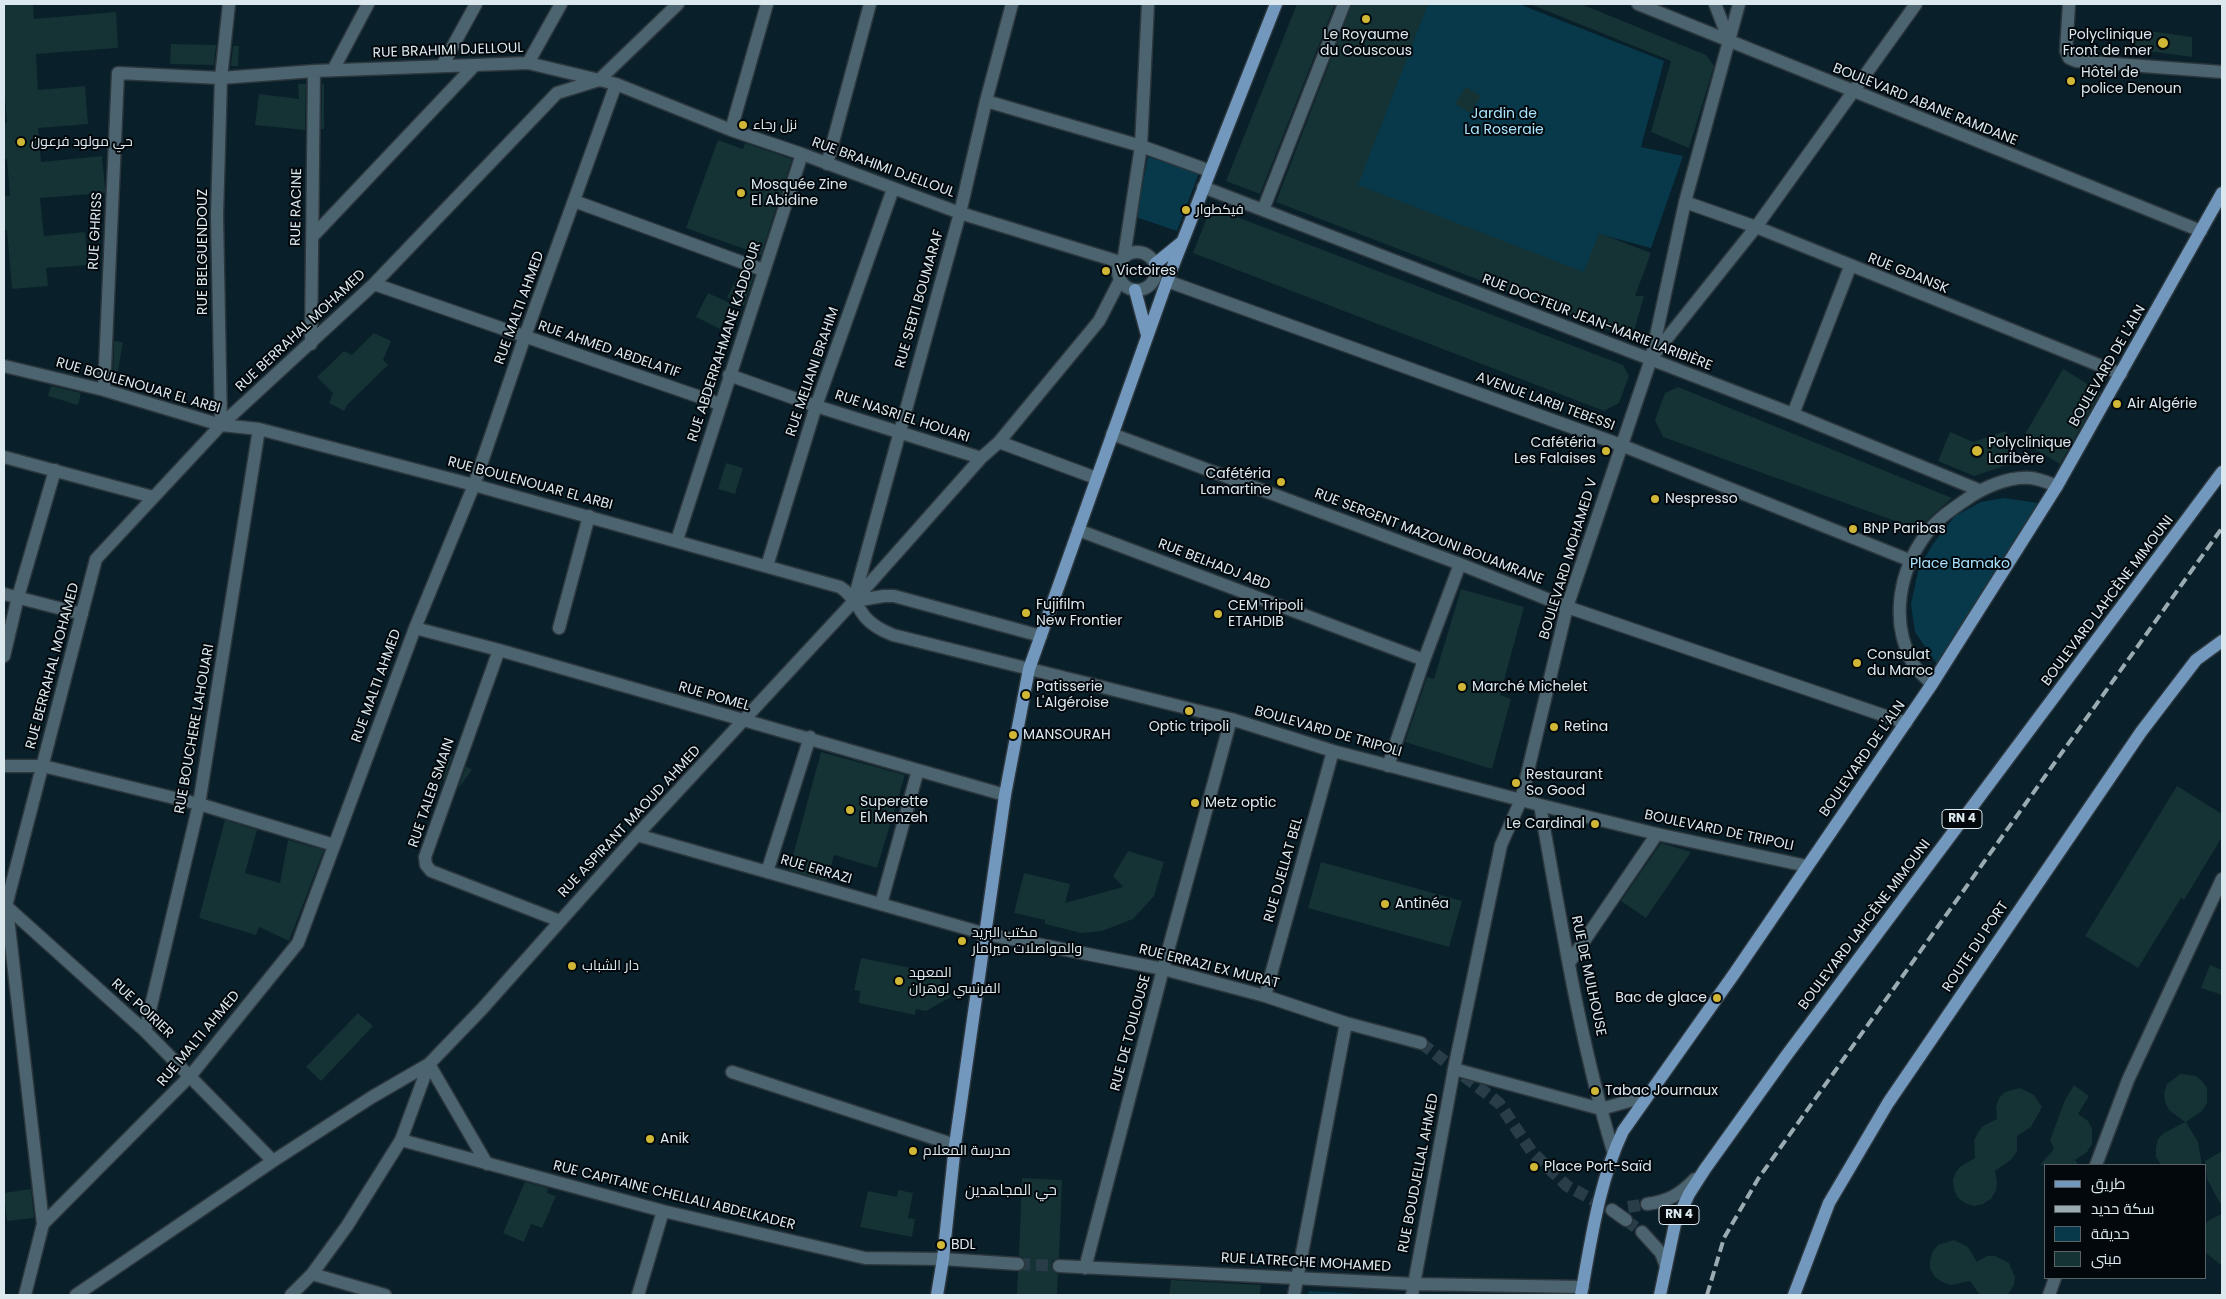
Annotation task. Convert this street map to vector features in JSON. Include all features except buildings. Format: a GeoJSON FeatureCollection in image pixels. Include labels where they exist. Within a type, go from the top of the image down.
{"type":"FeatureCollection","features":[{"type":"Feature","properties":{"kind":"main road"},"geometry":{"type":"LineString","coordinates":[[937,1295],[943,1259],[955,1145],[1005,795],[1029,669],[1167,281],[1276,4]]}},
{"type":"Feature","properties":{"kind":"main road","name":"BOULEVARD DE L'ALN"},"geometry":{"type":"LineString","coordinates":[[1582,1291],[1604,1184],[1613,1151],[1623,1130],[1932,684],[2057,486],[2222,193]]}},
{"type":"Feature","properties":{"kind":"main road"},"geometry":{"type":"LineString","coordinates":[[1155,264],[1182,242]]}},
{"type":"Feature","properties":{"kind":"main road"},"geometry":{"type":"LineString","coordinates":[[1135,290],[1147,335]]}},
{"type":"Feature","properties":{"kind":"main road","name":"BOULEVARD LAHCÈNE MIMOUNI"},"geometry":{"type":"LineString","coordinates":[[1660,1295],[1675,1224],[1689,1194],[1705,1169],[1786,1056],[2222,472]]}},
{"type":"Feature","properties":{"kind":"main road","name":"ROUTE DU PORT"},"geometry":{"type":"LineString","coordinates":[[1794,1295],[1829,1203],[1888,1103],[2141,732],[2196,660],[2222,641]]}},
{"type":"Feature","properties":{"kind":"street","name":"RUE BELGUENDOUZ"},"geometry":{"type":"LineString","coordinates":[[220,425],[217,215],[221,78],[229,4]]}},
{"type":"Feature","properties":{"kind":"street"},"geometry":{"type":"LineString","coordinates":[[333,70],[368,4]]}},
{"type":"Feature","properties":{"kind":"street"},"geometry":{"type":"LineString","coordinates":[[442,66],[476,4]]}},
{"type":"Feature","properties":{"kind":"street"},"geometry":{"type":"LineString","coordinates":[[528,63],[561,4]]}},
{"type":"Feature","properties":{"kind":"street"},"geometry":{"type":"LineString","coordinates":[[599,80],[678,4]]}},
{"type":"Feature","properties":{"kind":"street"},"geometry":{"type":"LineString","coordinates":[[731,130],[767,4]]}},
{"type":"Feature","properties":{"kind":"street"},"geometry":{"type":"LineString","coordinates":[[827,164],[870,4]]}},
{"type":"Feature","properties":{"kind":"street","name":"RUE SEBTI BOUMARAF"},"geometry":{"type":"LineString","coordinates":[[854,601],[960,213],[986,100],[1012,4]]}},
{"type":"Feature","properties":{"kind":"street"},"geometry":{"type":"LineString","coordinates":[[1122,260],[1135,252],[1141,252],[1152,259],[1156,270],[1152,282],[1142,289],[1135,290],[1124,285],[1120,280],[1118,268],[1122,260],[1141,146],[1148,4]]}},
{"type":"Feature","properties":{"kind":"street"},"geometry":{"type":"LineString","coordinates":[[1263,210],[1344,4]]}},
{"type":"Feature","properties":{"kind":"street","name":"BOULEVARD ABANE RAMDANE"},"geometry":{"type":"LineString","coordinates":[[1638,4],[1852,92],[2201,231]]}},
{"type":"Feature","properties":{"kind":"street"},"geometry":{"type":"LineString","coordinates":[[1715,4],[1729,41]]}},
{"type":"Feature","properties":{"kind":"street"},"geometry":{"type":"LineString","coordinates":[[1651,359],[1685,202],[1739,4]]}},
{"type":"Feature","properties":{"kind":"street"},"geometry":{"type":"LineString","coordinates":[[1651,359],[1756,227],[1916,4]]}},
{"type":"Feature","properties":{"kind":"street"},"geometry":{"type":"LineString","coordinates":[[2069,4],[2066,51],[2069,58],[2076,61],[2222,72]]}},
{"type":"Feature","properties":{"kind":"street","name":"RUE BRAHIMI DJELLOUL"},"geometry":{"type":"LineString","coordinates":[[118,73],[221,78],[333,70],[528,63],[616,84],[731,130],[802,154],[960,213],[1122,260]]}},
{"type":"Feature","properties":{"kind":"street"},"geometry":{"type":"LineString","coordinates":[[312,237],[474,66]]}},
{"type":"Feature","properties":{"kind":"street","name":"RUE RACINE"},"geometry":{"type":"LineString","coordinates":[[311,344],[314,71]]}},
{"type":"Feature","properties":{"kind":"street","name":"RUE GHRISS"},"geometry":{"type":"LineString","coordinates":[[104,390],[118,73]]}},
{"type":"Feature","properties":{"kind":"street","name":"RUE BERRAHAL MOHAMED"},"geometry":{"type":"LineString","coordinates":[[6,906],[96,559],[220,425],[311,344],[374,284],[557,93],[599,80]]}},
{"type":"Feature","properties":{"kind":"street","name":"RUE MALTI AHMED"},"geometry":{"type":"LineString","coordinates":[[43,1224],[191,1076],[298,943],[415,628],[474,485],[524,336],[616,84]]}},
{"type":"Feature","properties":{"kind":"street"},"geometry":{"type":"LineString","coordinates":[[986,100],[1141,146],[1210,171]]}},
{"type":"Feature","properties":{"kind":"street","name":"RUE ABDERRAHMANE KADDOUR"},"geometry":{"type":"LineString","coordinates":[[677,540],[802,154]]}},
{"type":"Feature","properties":{"kind":"street","name":"RUE DOCTEUR JEAN-MARIE LARIBIÈRE"},"geometry":{"type":"LineString","coordinates":[[1204,187],[1793,414],[1979,490]]}},
{"type":"Feature","properties":{"kind":"street","name":"RUE MELIANI BRAHIM"},"geometry":{"type":"LineString","coordinates":[[767,566],[816,406],[893,189]]}},
{"type":"Feature","properties":{"kind":"street"},"geometry":{"type":"LineString","coordinates":[[574,201],[763,270]]}},
{"type":"Feature","properties":{"kind":"street","name":"RUE GDANSK"},"geometry":{"type":"LineString","coordinates":[[1685,202],[1756,227],[2121,374]]}},
{"type":"Feature","properties":{"kind":"street"},"geometry":{"type":"LineString","coordinates":[[1793,414],[1850,266]]}},
{"type":"Feature","properties":{"kind":"street","name":"RUE ASPIRANT MAOUD AHMED"},"geometry":{"type":"LineString","coordinates":[[429,1064],[482,1009],[637,835],[854,601],[981,458],[999,442],[1099,321],[1120,280]]}},
{"type":"Feature","properties":{"kind":"street","name":"AVENUE LARBI TEBESSI"},"geometry":{"type":"LineString","coordinates":[[1167,281],[1621,445],[1909,560]]}},
{"type":"Feature","properties":{"kind":"street","name":"RUE AHMED ABDELATIF"},"geometry":{"type":"LineString","coordinates":[[374,284],[720,404]]}},
{"type":"Feature","properties":{"kind":"street","name":"BOULEVARD MOHAMED V"},"geometry":{"type":"LineString","coordinates":[[1454,1069],[1501,845],[1521,800],[1567,607],[1651,359]]}},
{"type":"Feature","properties":{"kind":"street","name":"RUE BOULENOUAR EL ARBI"},"geometry":{"type":"LineString","coordinates":[[4,366],[104,390],[220,425],[259,429],[677,540],[840,586],[847,590],[854,601]]}},
{"type":"Feature","properties":{"kind":"street","name":"RUE NASRI EL HOUARI"},"geometry":{"type":"LineString","coordinates":[[729,375],[816,406],[981,458]]}},
{"type":"Feature","properties":{"kind":"street","name":"RUE BOUCHERE LAHOUARI"},"geometry":{"type":"LineString","coordinates":[[145,1031],[199,804],[259,429]]}},
{"type":"Feature","properties":{"kind":"street","name":"RUE SERGENT MAZOUNI BOUAMRANE"},"geometry":{"type":"LineString","coordinates":[[1112,434],[1460,564],[1567,607],[1906,723]]}},
{"type":"Feature","properties":{"kind":"street"},"geometry":{"type":"LineString","coordinates":[[999,442],[1096,478]]}},
{"type":"Feature","properties":{"kind":"street"},"geometry":{"type":"LineString","coordinates":[[4,457],[153,497]]}},
{"type":"Feature","properties":{"kind":"street"},"geometry":{"type":"LineString","coordinates":[[4,656],[18,597],[55,470]]}},
{"type":"Feature","properties":{"kind":"street"},"geometry":{"type":"LineString","coordinates":[[1932,684],[1912,664],[1900,631],[1900,596],[1909,560],[1927,532],[1948,513],[1979,490],[2004,482],[2031,478],[2057,486]]}},
{"type":"Feature","properties":{"kind":"street"},"geometry":{"type":"LineString","coordinates":[[559,628],[589,516]]}},
{"type":"Feature","properties":{"kind":"street","name":"RUE BELHADJ ABD"},"geometry":{"type":"LineString","coordinates":[[1078,530],[1424,660]]}},
{"type":"Feature","properties":{"kind":"street"},"geometry":{"type":"LineString","coordinates":[[1388,766],[1424,660],[1460,564]]}},
{"type":"Feature","properties":{"kind":"street"},"geometry":{"type":"LineString","coordinates":[[4,594],[82,614]]}},
{"type":"Feature","properties":{"kind":"street"},"geometry":{"type":"LineString","coordinates":[[854,601],[894,596],[1041,636]]}},
{"type":"Feature","properties":{"kind":"street","name":"BOULEVARD DE TRIPOLI"},"geometry":{"type":"LineString","coordinates":[[854,601],[867,619],[883,631],[893,635],[1231,719],[1333,751],[1540,805],[1657,834],[1807,866]]}},
{"type":"Feature","properties":{"kind":"street","name":"RUE POMEL"},"geometry":{"type":"LineString","coordinates":[[415,628],[499,650],[744,721],[810,737],[1005,795]]}},
{"type":"Feature","properties":{"kind":"street","name":"RUE TALEB SMAIN"},"geometry":{"type":"LineString","coordinates":[[499,650],[425,857],[426,865],[431,871],[560,921]]}},
{"type":"Feature","properties":{"kind":"street","name":"RUE DE TOULOUSE"},"geometry":{"type":"LineString","coordinates":[[1085,1268],[1231,719]]}},
{"type":"Feature","properties":{"kind":"street"},"geometry":{"type":"LineString","coordinates":[[768,872],[810,737]]}},
{"type":"Feature","properties":{"kind":"street","name":"RUE DJELLAT BEL"},"geometry":{"type":"LineString","coordinates":[[1265,996],[1333,751]]}},
{"type":"Feature","properties":{"kind":"street"},"geometry":{"type":"LineString","coordinates":[[4,766],[43,766],[199,804],[334,845]]}},
{"type":"Feature","properties":{"kind":"street"},"geometry":{"type":"LineString","coordinates":[[881,904],[918,770]]}},
{"type":"Feature","properties":{"kind":"street","name":"RUE DE MULHOUSE"},"geometry":{"type":"LineString","coordinates":[[1540,805],[1569,963],[1601,1109],[1613,1151]]}},
{"type":"Feature","properties":{"kind":"street"},"geometry":{"type":"LineString","coordinates":[[1569,963],[1657,834]]}},
{"type":"Feature","properties":{"kind":"street","name":"RUE ERRAZI"},"geometry":{"type":"LineString","coordinates":[[637,835],[986,934]]}},
{"type":"Feature","properties":{"kind":"street"},"geometry":{"type":"LineString","coordinates":[[2096,1164],[2128,1080],[2222,879]]}},
{"type":"Feature","properties":{"kind":"street"},"geometry":{"type":"LineString","coordinates":[[4,883],[43,1224],[25,1295]]}},
{"type":"Feature","properties":{"kind":"street","name":"RUE POIRIER"},"geometry":{"type":"LineString","coordinates":[[6,906],[145,1031],[273,1161]]}},
{"type":"Feature","properties":{"kind":"street","name":"RUE ERRAZI EX MURAT"},"geometry":{"type":"LineString","coordinates":[[986,934],[1163,969],[1265,996],[1346,1023],[1421,1043]]}},
{"type":"Feature","properties":{"kind":"street"},"geometry":{"type":"LineString","coordinates":[[1294,1295],[1346,1023]]}},
{"type":"Feature","properties":{"kind":"street"},"geometry":{"type":"LineString","coordinates":[[291,1295],[312,1274],[347,1226],[401,1140],[429,1064]]}},
{"type":"Feature","properties":{"kind":"street"},"geometry":{"type":"LineString","coordinates":[[76,1295],[273,1161],[372,1097],[429,1064]]}},
{"type":"Feature","properties":{"kind":"street"},"geometry":{"type":"LineString","coordinates":[[429,1064],[488,1164]]}},
{"type":"Feature","properties":{"kind":"street"},"geometry":{"type":"LineString","coordinates":[[1454,1069],[1601,1109],[1647,1096]]}},
{"type":"Feature","properties":{"kind":"street","name":"RUE BOUDJELLAL AHMED"},"geometry":{"type":"LineString","coordinates":[[1413,1289],[1454,1069]]}},
{"type":"Feature","properties":{"kind":"street"},"geometry":{"type":"LineString","coordinates":[[732,1072],[955,1145]]}},
{"type":"Feature","properties":{"kind":"street","name":"RUE CAPITAINE CHELLALI ABDELKADER"},"geometry":{"type":"LineString","coordinates":[[401,1140],[663,1211],[865,1258],[943,1259]]}},
{"type":"Feature","properties":{"kind":"street"},"geometry":{"type":"LineString","coordinates":[[1647,1204],[1666,1201],[1684,1190],[1705,1169]]}},
{"type":"Feature","properties":{"kind":"street"},"geometry":{"type":"LineString","coordinates":[[638,1295],[663,1211]]}},
{"type":"Feature","properties":{"kind":"street"},"geometry":{"type":"LineString","coordinates":[[1642,1232],[1661,1253],[1666,1266]]}},
{"type":"Feature","properties":{"kind":"street"},"geometry":{"type":"LineString","coordinates":[[943,1259],[1018,1264]]}},
{"type":"Feature","properties":{"kind":"street","name":"RUE LATRECHE MOHAMED"},"geometry":{"type":"LineString","coordinates":[[1059,1266],[1297,1278],[1413,1289],[1582,1291]]}},
{"type":"Feature","properties":{"kind":"street"},"geometry":{"type":"LineString","coordinates":[[312,1274],[385,1295]]}},
{"type":"Feature","properties":{"kind":"street"},"geometry":{"type":"LineString","coordinates":[[2049,1295],[2055,1279]]}},
{"type":"Feature","properties":{"kind":"green space","name":"Jardin de La Roseraie"},"geometry":{"type":"Polygon","coordinates":[[[1424,4],[1519,4],[1664,61],[1641,147],[1683,156],[1651,248],[1599,234],[1586,277],[1352,187],[1424,4]]]}},
{"type":"Feature","properties":{"kind":"green space"},"geometry":{"type":"Polygon","coordinates":[[[1148,157],[1199,173],[1177,231],[1136,217],[1148,157]]]}},
{"type":"Feature","properties":{"kind":"green space","name":"Place Bamako"},"geometry":{"type":"Polygon","coordinates":[[[2004,498],[2038,503],[1937,664],[1915,632],[1911,604],[1919,567],[1933,544],[1955,516],[1981,502],[2004,498]]]}},
{"type":"Feature","properties":{"kind":"green space"},"geometry":{"type":"Polygon","coordinates":[[[1309,1291],[1381,1295],[1308,1295],[1309,1291]]]}},
{"type":"Feature","properties":{"kind":"tunnel"},"geometry":{"type":"LineString","coordinates":[[1421,1043],[1499,1103],[1532,1152],[1567,1186],[1612,1210]]}},
{"type":"Feature","properties":{"kind":"tunnel"},"geometry":{"type":"LineString","coordinates":[[1628,1207],[1647,1204]]}},
{"type":"Feature","properties":{"kind":"tunnel"},"geometry":{"type":"LineString","coordinates":[[1626,1220],[1642,1232]]}},
{"type":"Feature","properties":{"kind":"tunnel"},"geometry":{"type":"LineString","coordinates":[[1018,1264],[1059,1266]]}},
{"type":"Feature","properties":{"kind":"railway"},"geometry":{"type":"LineString","coordinates":[[1707,1295],[1724,1238],[1758,1179],[2222,528]]}},
{"type":"Feature","properties":{"kind":"place","name":"Le Royaume du Couscous"},"geometry":{"type":"Point","coordinates":[1366,19]}},
{"type":"Feature","properties":{"kind":"place","name":"Polyclinique Front de mer"},"geometry":{"type":"Point","coordinates":[2163,43]}},
{"type":"Feature","properties":{"kind":"place","name":"Hôtel de police Denoun"},"geometry":{"type":"Point","coordinates":[2071,81]}},
{"type":"Feature","properties":{"kind":"place","name":"نزل رجاء"},"geometry":{"type":"Point","coordinates":[743,125]}},
{"type":"Feature","properties":{"kind":"place","name":"حي مولود فرعون"},"geometry":{"type":"Point","coordinates":[21,142]}},
{"type":"Feature","properties":{"kind":"place","name":"Mosquée Zine El Abidine"},"geometry":{"type":"Point","coordinates":[741,193]}},
{"type":"Feature","properties":{"kind":"place","name":"فيكطوار"},"geometry":{"type":"Point","coordinates":[1186,210]}},
{"type":"Feature","properties":{"kind":"place","name":"Victoires"},"geometry":{"type":"Point","coordinates":[1106,271]}},
{"type":"Feature","properties":{"kind":"place","name":"Air Algérie"},"geometry":{"type":"Point","coordinates":[2117,404]}},
{"type":"Feature","properties":{"kind":"place","name":"Cafétéria Les Falaises"},"geometry":{"type":"Point","coordinates":[1606,451]}},
{"type":"Feature","properties":{"kind":"place","name":"Polyclinique Laribère"},"geometry":{"type":"Point","coordinates":[1977,451]}},
{"type":"Feature","properties":{"kind":"place","name":"Cafétéria Lamartine"},"geometry":{"type":"Point","coordinates":[1281,482]}},
{"type":"Feature","properties":{"kind":"place","name":"Nespresso"},"geometry":{"type":"Point","coordinates":[1655,499]}},
{"type":"Feature","properties":{"kind":"place","name":"BNP Paribas"},"geometry":{"type":"Point","coordinates":[1853,529]}},
{"type":"Feature","properties":{"kind":"place","name":"Fujifilm New Frontier"},"geometry":{"type":"Point","coordinates":[1026,613]}},
{"type":"Feature","properties":{"kind":"place","name":"CEM Tripoli ETAHDIB"},"geometry":{"type":"Point","coordinates":[1218,614]}},
{"type":"Feature","properties":{"kind":"place","name":"Consulat du Maroc"},"geometry":{"type":"Point","coordinates":[1857,663]}},
{"type":"Feature","properties":{"kind":"place","name":"Marché Michelet"},"geometry":{"type":"Point","coordinates":[1462,687]}},
{"type":"Feature","properties":{"kind":"place","name":"Patisserie L'Algéroise"},"geometry":{"type":"Point","coordinates":[1026,695]}},
{"type":"Feature","properties":{"kind":"place","name":"Optic tripoli"},"geometry":{"type":"Point","coordinates":[1189,711]}},
{"type":"Feature","properties":{"kind":"place","name":"Retina"},"geometry":{"type":"Point","coordinates":[1554,727]}},
{"type":"Feature","properties":{"kind":"place","name":"MANSOURAH"},"geometry":{"type":"Point","coordinates":[1013,735]}},
{"type":"Feature","properties":{"kind":"place","name":"Restaurant So Good"},"geometry":{"type":"Point","coordinates":[1516,783]}},
{"type":"Feature","properties":{"kind":"place","name":"Metz optic"},"geometry":{"type":"Point","coordinates":[1195,803]}},
{"type":"Feature","properties":{"kind":"place","name":"Superette El Menzeh"},"geometry":{"type":"Point","coordinates":[850,810]}},
{"type":"Feature","properties":{"kind":"place","name":"Le Cardinal"},"geometry":{"type":"Point","coordinates":[1595,824]}},
{"type":"Feature","properties":{"kind":"place","name":"Antinéa"},"geometry":{"type":"Point","coordinates":[1385,904]}},
{"type":"Feature","properties":{"kind":"place","name":"مكتب البريد والمواصلات ميرامار"},"geometry":{"type":"Point","coordinates":[962,941]}},
{"type":"Feature","properties":{"kind":"place","name":"دار الشباب"},"geometry":{"type":"Point","coordinates":[572,966]}},
{"type":"Feature","properties":{"kind":"place","name":"المعهد الفرنسي لوهران"},"geometry":{"type":"Point","coordinates":[899,981]}},
{"type":"Feature","properties":{"kind":"place","name":"Bac de glace"},"geometry":{"type":"Point","coordinates":[1717,998]}},
{"type":"Feature","properties":{"kind":"place","name":"Tabac Journaux"},"geometry":{"type":"Point","coordinates":[1595,1091]}},
{"type":"Feature","properties":{"kind":"place","name":"Anik"},"geometry":{"type":"Point","coordinates":[650,1139]}},
{"type":"Feature","properties":{"kind":"place","name":"مدرسة المعلام"},"geometry":{"type":"Point","coordinates":[913,1151]}},
{"type":"Feature","properties":{"kind":"place","name":"Place Port-Saïd"},"geometry":{"type":"Point","coordinates":[1534,1167]}},
{"type":"Feature","properties":{"kind":"place","name":"BDL"},"geometry":{"type":"Point","coordinates":[941,1245]}},
{"type":"Feature","properties":{"kind":"district","name":"حي المجاهدين"},"geometry":{"type":"Point","coordinates":[1011,1191]}}]}
